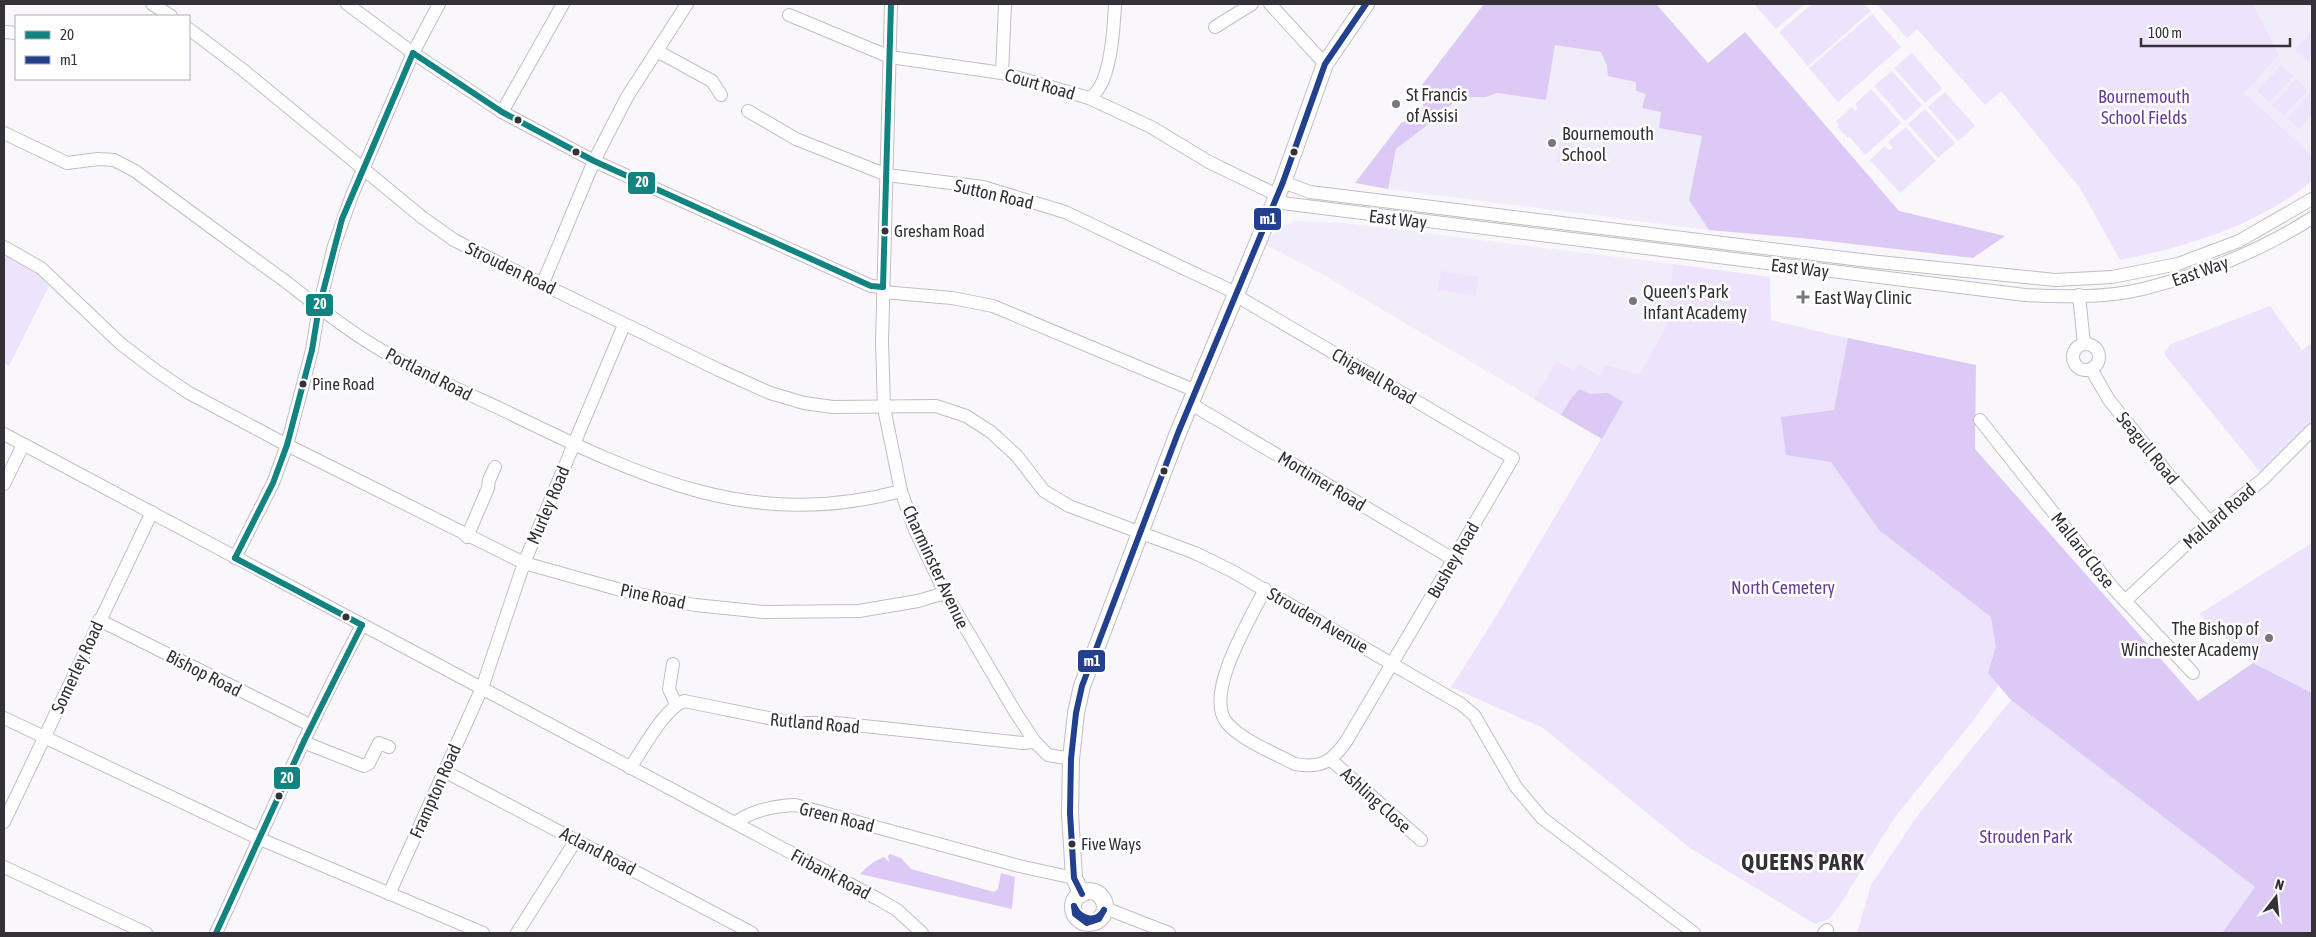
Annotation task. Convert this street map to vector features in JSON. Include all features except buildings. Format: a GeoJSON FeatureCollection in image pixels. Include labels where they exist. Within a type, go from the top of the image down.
{"type":"FeatureCollection","features":[{"type":"Feature","properties":{"kind":"main road"},"geometry":{"type":"LineString","coordinates":[[1082,894],[1074,878],[1070,813],[1071,759],[1076,713],[1082,686],[1193,397],[1278,193],[1325,64],[1366,4]]}},
{"type":"Feature","properties":{"kind":"main road"},"geometry":{"type":"LineString","coordinates":[[1091,892],[1098,894],[1102,898],[1105,908],[1102,917],[1097,921],[1080,927],[1074,906],[1075,900],[1082,894],[1091,892]]}},
{"type":"Feature","properties":{"kind":"street"},"geometry":{"type":"LineString","coordinates":[[152,4],[169,15]]}},
{"type":"Feature","properties":{"kind":"street"},"geometry":{"type":"LineString","coordinates":[[347,4],[413,53],[502,112],[594,161],[870,286],[883,290],[952,298],[993,306],[1193,397]]}},
{"type":"Feature","properties":{"kind":"street"},"geometry":{"type":"LineString","coordinates":[[235,558],[272,483],[286,445],[312,350],[320,307],[342,219],[413,53],[439,4]]}},
{"type":"Feature","properties":{"kind":"street"},"geometry":{"type":"LineString","coordinates":[[502,112],[563,4]]}},
{"type":"Feature","properties":{"kind":"street"},"geometry":{"type":"LineString","coordinates":[[543,283],[594,161],[627,97],[686,4]]}},
{"type":"Feature","properties":{"kind":"street","name":"Charminster Avenue"},"geometry":{"type":"LineString","coordinates":[[891,4],[883,290],[884,408],[901,491],[915,530],[945,593],[988,669],[1035,742],[1048,755],[1071,759]]}},
{"type":"Feature","properties":{"kind":"street"},"geometry":{"type":"LineString","coordinates":[[1002,73],[1005,4]]}},
{"type":"Feature","properties":{"kind":"street"},"geometry":{"type":"LineString","coordinates":[[1089,98],[1097,92],[1110,53],[1114,34],[1115,4]]}},
{"type":"Feature","properties":{"kind":"street"},"geometry":{"type":"LineString","coordinates":[[1215,27],[1252,4]]}},
{"type":"Feature","properties":{"kind":"street"},"geometry":{"type":"LineString","coordinates":[[1270,4],[1325,64]]}},
{"type":"Feature","properties":{"kind":"street","name":"Court Road"},"geometry":{"type":"LineString","coordinates":[[789,15],[890,57],[1002,73],[1089,98],[1151,127],[1208,162],[1278,193]]}},
{"type":"Feature","properties":{"kind":"street","name":"Strouden Road"},"geometry":{"type":"LineString","coordinates":[[190,29],[423,218],[454,240],[624,325],[770,393],[804,403],[833,407],[884,408]]}},
{"type":"Feature","properties":{"kind":"street"},"geometry":{"type":"LineString","coordinates":[[657,51],[712,81],[721,95]]}},
{"type":"Feature","properties":{"kind":"street","name":"Sutton Road"},"geometry":{"type":"LineString","coordinates":[[748,111],[796,139],[887,174],[982,187],[1065,212],[1236,294]]}},
{"type":"Feature","properties":{"kind":"street","name":"Portland Road"},"geometry":{"type":"LineString","coordinates":[[4,133],[66,163],[98,158],[114,160],[136,172],[369,343],[419,370],[574,445],[658,479],[741,502],[790,506],[831,505],[871,500],[901,491]]}},
{"type":"Feature","properties":{"kind":"street","name":"East Way"},"geometry":{"type":"LineString","coordinates":[[1278,193],[1310,192],[1869,261],[2055,280],[2112,277],[2178,264],[2239,241],[2312,199]]}},
{"type":"Feature","properties":{"kind":"street","name":"East Way"},"geometry":{"type":"LineString","coordinates":[[1278,193],[2025,295],[2079,295],[2142,289],[2219,266],[2282,237],[2312,218]]}},
{"type":"Feature","properties":{"kind":"street","name":"Pine Road"},"geometry":{"type":"LineString","coordinates":[[4,247],[41,268],[96,322],[155,370],[189,393],[286,445],[524,563],[628,592],[695,605],[764,612],[859,612],[918,602],[945,593]]}},
{"type":"Feature","properties":{"kind":"street","name":"Chigwell Road"},"geometry":{"type":"LineString","coordinates":[[1236,294],[1513,458]]}},
{"type":"Feature","properties":{"kind":"street"},"geometry":{"type":"LineString","coordinates":[[2079,295],[2084,344],[2093,345],[2097,350],[2098,361],[2091,369]]}},
{"type":"Feature","properties":{"kind":"street","name":"Murley Road"},"geometry":{"type":"LineString","coordinates":[[482,688],[524,563],[624,325]]}},
{"type":"Feature","properties":{"kind":"street","name":"Seagull Road"},"geometry":{"type":"LineString","coordinates":[[2084,344],[2076,348],[2073,353],[2073,359],[2080,368],[2091,369],[2109,400],[2210,522]]}},
{"type":"Feature","properties":{"kind":"street","name":"Mortimer Road"},"geometry":{"type":"LineString","coordinates":[[1193,397],[1453,559]]}},
{"type":"Feature","properties":{"kind":"street","name":"Strouden Avenue"},"geometry":{"type":"LineString","coordinates":[[884,408],[936,406],[966,416],[991,432],[1017,456],[1044,491],[1069,506],[1195,553],[1265,589],[1461,704],[1474,715],[1516,787],[1542,818],[1694,933]]}},
{"type":"Feature","properties":{"kind":"street","name":"Mallard Close"},"geometry":{"type":"LineString","coordinates":[[1980,420],[2125,601],[2193,673]]}},
{"type":"Feature","properties":{"kind":"street","name":"Mallard Road"},"geometry":{"type":"LineString","coordinates":[[2125,601],[2210,522],[2262,480],[2312,430]]}},
{"type":"Feature","properties":{"kind":"street"},"geometry":{"type":"LineString","coordinates":[[4,434],[735,823]]}},
{"type":"Feature","properties":{"kind":"street"},"geometry":{"type":"LineString","coordinates":[[4,484],[23,444]]}},
{"type":"Feature","properties":{"kind":"street","name":"Bushey Road"},"geometry":{"type":"LineString","coordinates":[[1331,760],[1347,740],[1393,664],[1513,458]]}},
{"type":"Feature","properties":{"kind":"street"},"geometry":{"type":"LineString","coordinates":[[468,536],[488,488],[488,480],[495,467]]}},
{"type":"Feature","properties":{"kind":"street","name":"Somerley Road"},"geometry":{"type":"LineString","coordinates":[[4,822],[152,512]]}},
{"type":"Feature","properties":{"kind":"street"},"geometry":{"type":"LineString","coordinates":[[1265,589],[1224,676],[1220,700],[1223,717],[1228,724],[1242,734],[1296,764],[1304,766],[1323,764],[1331,760]]}},
{"type":"Feature","properties":{"kind":"street","name":"Bishop Road"},"geometry":{"type":"LineString","coordinates":[[99,620],[310,725]]}},
{"type":"Feature","properties":{"kind":"street"},"geometry":{"type":"LineString","coordinates":[[216,933],[310,725],[362,625]]}},
{"type":"Feature","properties":{"kind":"street"},"geometry":{"type":"LineString","coordinates":[[630,768],[676,704],[669,689],[673,664]]}},
{"type":"Feature","properties":{"kind":"street","name":"Frampton Road"},"geometry":{"type":"LineString","coordinates":[[389,894],[482,688]]}},
{"type":"Feature","properties":{"kind":"street","name":"Rutland Road"},"geometry":{"type":"LineString","coordinates":[[676,704],[684,701],[793,724],[836,723],[1012,742],[1035,742]]}},
{"type":"Feature","properties":{"kind":"street"},"geometry":{"type":"LineString","coordinates":[[4,718],[260,839],[482,933]]}},
{"type":"Feature","properties":{"kind":"street"},"geometry":{"type":"LineString","coordinates":[[303,742],[364,766],[369,763],[379,743],[389,747]]}},
{"type":"Feature","properties":{"kind":"street","name":"Ashling Close"},"geometry":{"type":"LineString","coordinates":[[1331,760],[1421,840]]}},
{"type":"Feature","properties":{"kind":"street","name":"Acland Road"},"geometry":{"type":"LineString","coordinates":[[444,771],[752,933]]}},
{"type":"Feature","properties":{"kind":"street","name":"Green Road"},"geometry":{"type":"LineString","coordinates":[[735,823],[744,816],[762,810],[795,805],[1019,866],[1074,878]]}},
{"type":"Feature","properties":{"kind":"street","name":"Firbank Road"},"geometry":{"type":"LineString","coordinates":[[735,823],[878,899],[896,910],[922,933]]}},
{"type":"Feature","properties":{"kind":"street"},"geometry":{"type":"LineString","coordinates":[[517,933],[576,840]]}},
{"type":"Feature","properties":{"kind":"street"},"geometry":{"type":"LineString","coordinates":[[4,867],[146,933]]}},
{"type":"Feature","properties":{"kind":"street"},"geometry":{"type":"LineString","coordinates":[[1105,908],[1169,933]]}},
{"type":"Feature","properties":{"kind":"shaded area"},"geometry":{"type":"Polygon","coordinates":[[[1484,4],[1656,4],[1708,63],[1745,32],[1899,211],[2005,236],[1973,258],[1801,238],[1709,230],[1689,200],[1702,136],[1659,128],[1661,112],[1642,108],[1646,94],[1636,91],[1636,82],[1608,76],[1607,66],[1601,52],[1555,45],[1546,100],[1497,93],[1486,97],[1459,97],[1438,117],[1396,149],[1388,189],[1355,183],[1401,123],[1418,117],[1423,107],[1422,85],[1484,4]]]}},
{"type":"Feature","properties":{"kind":"shaded area"},"geometry":{"type":"Polygon","coordinates":[[[2253,4],[2312,4],[2312,156],[2245,93],[2279,55],[2253,4]]]}},
{"type":"Feature","properties":{"kind":"shaded area","name":"Bournemouth School"},"geometry":{"type":"Polygon","coordinates":[[[1555,44],[1601,52],[1607,66],[1636,82],[1661,112],[1659,128],[1702,136],[1689,200],[1709,230],[1388,189],[1396,149],[1438,117],[1459,97],[1486,97],[1497,93],[1546,100],[1555,44]]]}},
{"type":"Feature","properties":{"kind":"shaded area"},"geometry":{"type":"Polygon","coordinates":[[[1294,221],[1345,223],[1673,264],[1666,327],[1602,439],[1320,273],[1264,244],[1278,230],[1294,221]]]}},
{"type":"Feature","properties":{"kind":"shaded area"},"geometry":{"type":"Polygon","coordinates":[[[1848,338],[1976,365],[1975,449],[2198,701],[2253,663],[2312,693],[2312,933],[2222,933],[2255,887],[2011,700],[1988,673],[1996,647],[1991,617],[1879,530],[1831,462],[1786,455],[1781,417],[1834,410],[1848,338]]]}},
{"type":"Feature","properties":{"kind":"shaded area"},"geometry":{"type":"Polygon","coordinates":[[[1580,389],[1590,394],[1608,393],[1623,402],[1602,439],[1561,415],[1572,397],[1580,389]]]}},
{"type":"Feature","properties":{"kind":"shaded area"},"geometry":{"type":"Polygon","coordinates":[[[890,854],[901,858],[911,869],[994,892],[998,889],[1001,873],[1015,877],[1012,909],[860,874],[881,858],[884,857],[889,862],[888,856],[890,854]]]}},
{"type":"Feature","properties":{"kind":"green space"},"geometry":{"type":"Polygon","coordinates":[[[1754,4],[1805,4],[1776,29],[1754,4]]]}},
{"type":"Feature","properties":{"kind":"green space"},"geometry":{"type":"Polygon","coordinates":[[[1812,4],[1864,4],[1871,11],[1808,66],[1779,32],[1812,4]]]}},
{"type":"Feature","properties":{"kind":"green space","name":"Bournemouth School Fields"},"geometry":{"type":"Polygon","coordinates":[[[1877,4],[2253,4],[2279,55],[2245,93],[2312,156],[2312,181],[2269,210],[2221,232],[2171,248],[2120,260],[2080,188],[2001,91],[1985,105],[1917,29],[1907,38],[1877,4]]]}},
{"type":"Feature","properties":{"kind":"green space"},"geometry":{"type":"Polygon","coordinates":[[[1872,14],[1901,47],[1838,102],[1809,68],[1872,14]]]}},
{"type":"Feature","properties":{"kind":"green space"},"geometry":{"type":"Polygon","coordinates":[[[2312,31],[2312,55],[2307,61],[2295,50],[2312,31]]]}},
{"type":"Feature","properties":{"kind":"green space"},"geometry":{"type":"Polygon","coordinates":[[[1912,53],[1942,88],[1925,103],[1894,68],[1912,53]]]}},
{"type":"Feature","properties":{"kind":"green space"},"geometry":{"type":"Polygon","coordinates":[[[2281,65],[2293,76],[2269,102],[2257,91],[2281,65]]]}},
{"type":"Feature","properties":{"kind":"green space"},"geometry":{"type":"Polygon","coordinates":[[[1892,71],[1922,105],[1905,121],[1874,86],[1892,71]]]}},
{"type":"Feature","properties":{"kind":"green space"},"geometry":{"type":"Polygon","coordinates":[[[2296,79],[2308,90],[2284,116],[2272,105],[2296,79]]]}},
{"type":"Feature","properties":{"kind":"green space"},"geometry":{"type":"Polygon","coordinates":[[[1871,89],[1901,123],[1865,155],[1850,137],[1848,138],[1837,127],[1839,125],[1836,121],[1852,107],[1855,111],[1858,108],[1855,104],[1871,89]]]}},
{"type":"Feature","properties":{"kind":"green space"},"geometry":{"type":"Polygon","coordinates":[[[1945,92],[1975,126],[1958,141],[1928,107],[1945,92]]]}},
{"type":"Feature","properties":{"kind":"green space"},"geometry":{"type":"Polygon","coordinates":[[[2311,92],[2312,115],[2299,129],[2287,118],[2311,92]]]}},
{"type":"Feature","properties":{"kind":"green space"},"geometry":{"type":"Polygon","coordinates":[[[1925,109],[1955,143],[1938,158],[1908,124],[1925,109]]]}},
{"type":"Feature","properties":{"kind":"green space"},"geometry":{"type":"Polygon","coordinates":[[[1906,127],[1936,161],[1900,193],[1870,160],[1885,146],[1889,150],[1893,148],[1888,142],[1906,127]]]}},
{"type":"Feature","properties":{"kind":"green space"},"geometry":{"type":"Polygon","coordinates":[[[1560,141],[1574,143],[1571,164],[1557,162],[1560,141]]]}},
{"type":"Feature","properties":{"kind":"green space"},"geometry":{"type":"Polygon","coordinates":[[[4,254],[37,273],[49,286],[9,366],[4,363],[4,254]]]}},
{"type":"Feature","properties":{"kind":"green space","name":"North Cemetery"},"geometry":{"type":"Polygon","coordinates":[[[1673,264],[1770,277],[1771,320],[1885,347],[2036,633],[1975,718],[1895,817],[1838,908],[1829,919],[1815,924],[1690,848],[1543,728],[1451,687],[1492,623],[1623,402],[1608,393],[1572,397],[1561,415],[1534,399],[1557,361],[1574,371],[1579,364],[1600,376],[1605,365],[1639,374],[1666,327],[1673,264]]]}},
{"type":"Feature","properties":{"kind":"green space"},"geometry":{"type":"Polygon","coordinates":[[[1441,271],[1479,277],[1476,296],[1438,290],[1441,271]]]}},
{"type":"Feature","properties":{"kind":"green space"},"geometry":{"type":"Polygon","coordinates":[[[2270,306],[2302,350],[2312,343],[2312,430],[2264,477],[2165,355],[2165,351],[2171,344],[2270,306]]]}},
{"type":"Feature","properties":{"kind":"green space","name":"The Bishop of Winchester Academy"},"geometry":{"type":"Polygon","coordinates":[[[2312,543],[2312,693],[2253,663],[2199,614],[2312,543]]]}},
{"type":"Feature","properties":{"kind":"green space","name":"Strouden Park"},"geometry":{"type":"Polygon","coordinates":[[[2011,700],[2255,887],[2222,933],[1857,933],[1871,885],[1918,815],[2011,700]]]}},
{"type":"Feature","properties":{"kind":"transit line","name":"20"},"geometry":{"type":"LineString","coordinates":[[883,287],[891,4]]}},
{"type":"Feature","properties":{"kind":"transit line","name":"m1"},"geometry":{"type":"LineString","coordinates":[[1082,894],[1074,878],[1070,813],[1071,759],[1076,713],[1082,686],[1178,433],[1283,182],[1325,64],[1366,4]]}},
{"type":"Feature","properties":{"kind":"transit line","name":"20"},"geometry":{"type":"LineString","coordinates":[[413,53],[502,112],[594,161],[871,286],[883,287]]}},
{"type":"Feature","properties":{"kind":"transit line","name":"20"},"geometry":{"type":"LineString","coordinates":[[235,558],[273,483],[287,445],[312,350],[319,307],[342,219],[413,53]]}},
{"type":"Feature","properties":{"kind":"transit line","name":"20"},"geometry":{"type":"LineString","coordinates":[[235,558],[362,625]]}},
{"type":"Feature","properties":{"kind":"transit line","name":"20"},"geometry":{"type":"LineString","coordinates":[[216,933],[305,739],[362,625]]}},
{"type":"Feature","properties":{"kind":"transit line","name":"m1"},"geometry":{"type":"LineString","coordinates":[[1074,906],[1080,914],[1088,918],[1097,917],[1104,910]]}},
{"type":"Feature","properties":{"kind":"transit line","name":"m1"},"geometry":{"type":"LineString","coordinates":[[1074,906],[1075,914],[1087,923],[1099,919],[1104,910]]}},
{"type":"Feature","properties":{"kind":"place","name":"St Francis of Assisi"},"geometry":{"type":"Point","coordinates":[1396,104]}},
{"type":"Feature","properties":{"kind":"place","name":"Bournemouth School"},"geometry":{"type":"Point","coordinates":[1552,143]}},
{"type":"Feature","properties":{"kind":"place","name":"Gresham Road"},"geometry":{"type":"Point","coordinates":[885,231]}},
{"type":"Feature","properties":{"kind":"place","name":"East Way Clinic"},"geometry":{"type":"Point","coordinates":[1803,297]}},
{"type":"Feature","properties":{"kind":"place","name":"Queen's Park Infant Academy"},"geometry":{"type":"Point","coordinates":[1633,301]}},
{"type":"Feature","properties":{"kind":"place","name":"Pine Road"},"geometry":{"type":"Point","coordinates":[303,384]}},
{"type":"Feature","properties":{"kind":"place","name":"The Bishop of Winchester Academy"},"geometry":{"type":"Point","coordinates":[2269,638]}},
{"type":"Feature","properties":{"kind":"place","name":"Five Ways"},"geometry":{"type":"Point","coordinates":[1072,844]}},
{"type":"Feature","properties":{"kind":"district","name":"QUEENS PARK"},"geometry":{"type":"Point","coordinates":[1803,862]}}]}
